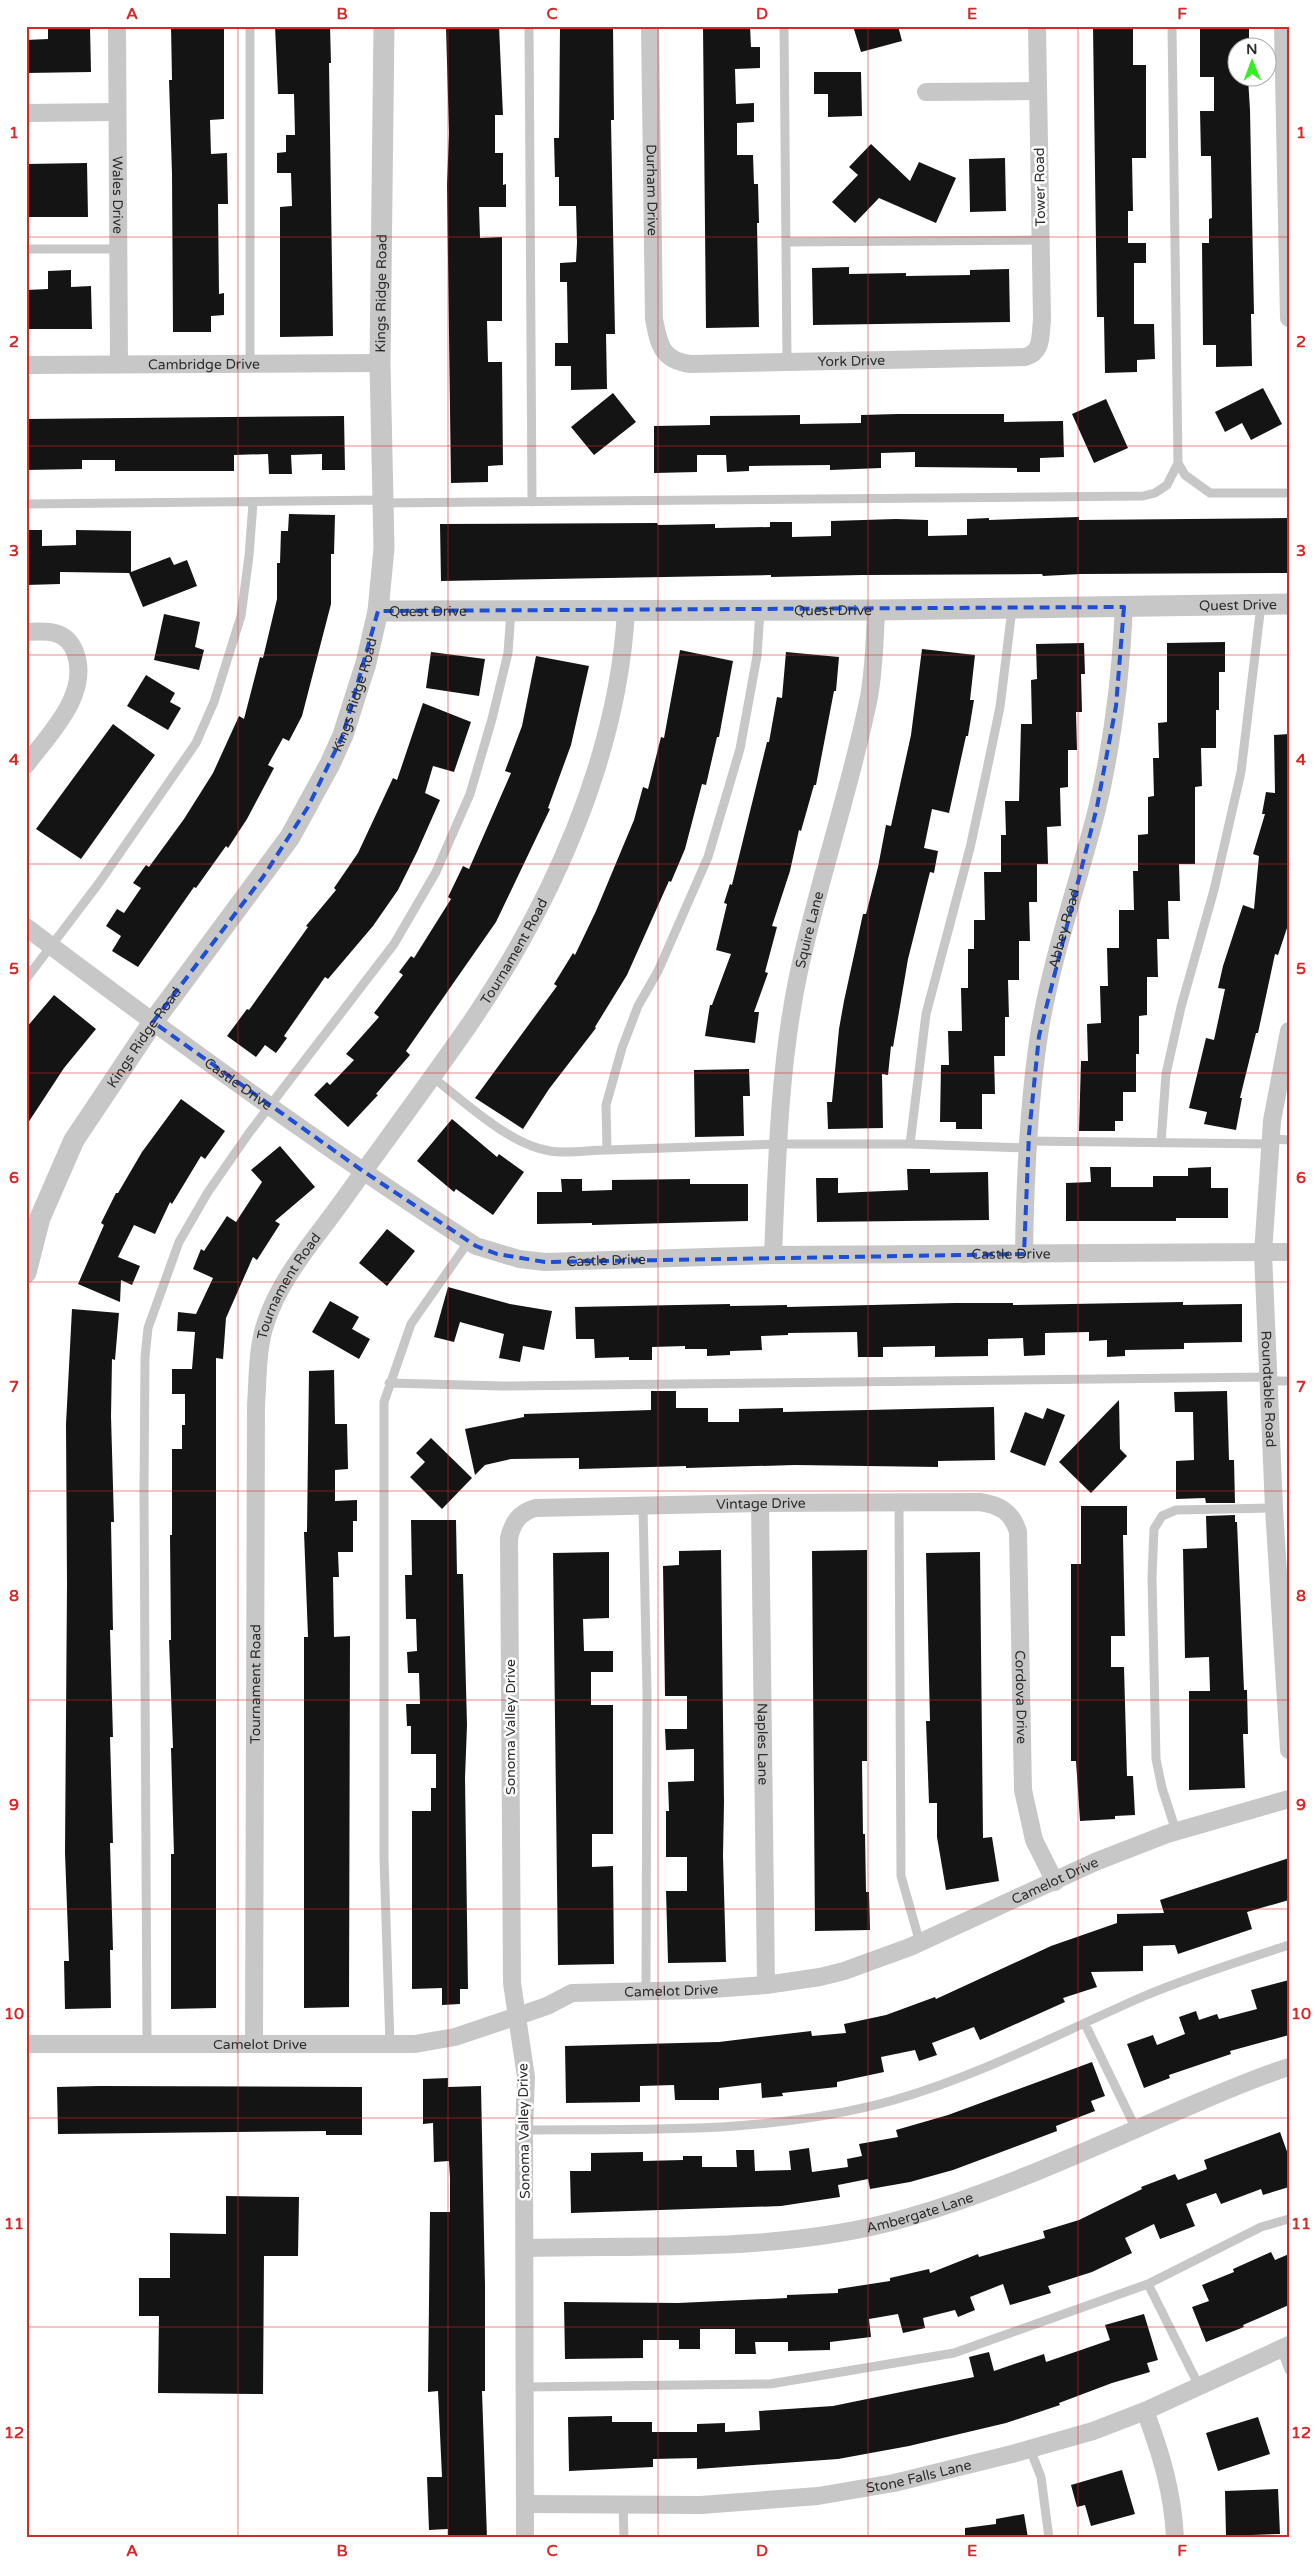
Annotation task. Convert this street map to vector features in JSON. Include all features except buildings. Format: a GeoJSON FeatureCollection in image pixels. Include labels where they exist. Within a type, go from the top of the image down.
{"type":"FeatureCollection","features":[{"type":"Feature","properties":{"kind":"street","name":"Wales Drive"},"geometry":{"type":"LineString","coordinates":[[117,26],[119,364]]}},
{"type":"Feature","properties":{"kind":"street","name":"Kings Ridge Road"},"geometry":{"type":"LineString","coordinates":[[26,1274],[40,1218],[56,1176],[74,1140],[153,1022],[262,877],[308,807],[343,735],[366,663],[378,611],[384,548],[380,363],[384,26]]}},
{"type":"Feature","properties":{"kind":"street","name":"Durham Drive"},"geometry":{"type":"LineString","coordinates":[[650,26],[654,319],[659,346],[663,350]]}},
{"type":"Feature","properties":{"kind":"street","name":"Tower Road"},"geometry":{"type":"LineString","coordinates":[[1038,26],[1042,320],[1039,348]]}},
{"type":"Feature","properties":{"kind":"street"},"geometry":{"type":"LineString","coordinates":[[1283,26],[1289,318]]}},
{"type":"Feature","properties":{"kind":"street"},"geometry":{"type":"LineString","coordinates":[[926,92],[1038,91]]}},
{"type":"Feature","properties":{"kind":"street"},"geometry":{"type":"LineString","coordinates":[[26,113],[118,112]]}},
{"type":"Feature","properties":{"kind":"street","name":"York Drive"},"geometry":{"type":"LineString","coordinates":[[663,350],[676,360],[690,364],[1025,357],[1034,355],[1039,348]]}},
{"type":"Feature","properties":{"kind":"street","name":"Cambridge Drive"},"geometry":{"type":"LineString","coordinates":[[26,365],[380,363]]}},
{"type":"Feature","properties":{"kind":"street","name":"Quest Drive"},"geometry":{"type":"LineString","coordinates":[[378,611],[760,611],[1289,604]]}},
{"type":"Feature","properties":{"kind":"street","name":"Abbey Road"},"geometry":{"type":"LineString","coordinates":[[1024,1254],[1028,1145],[1041,1026],[1097,807],[1121,669],[1124,607]]}},
{"type":"Feature","properties":{"kind":"street","name":"Squire Lane"},"geometry":{"type":"LineString","coordinates":[[773,1255],[778,1144],[788,1039],[798,978],[816,896],[852,769],[869,695],[876,610]]}},
{"type":"Feature","properties":{"kind":"street","name":"Tournament Road"},"geometry":{"type":"LineString","coordinates":[[254,2044],[258,1364],[265,1326],[286,1278],[505,970],[576,826],[607,730],[622,663],[626,611]]}},
{"type":"Feature","properties":{"kind":"street"},"geometry":{"type":"LineString","coordinates":[[26,632],[59,633],[67,638],[78,659],[79,675],[68,707],[26,765]]}},
{"type":"Feature","properties":{"kind":"street","name":"Castle Drive"},"geometry":{"type":"LineString","coordinates":[[26,927],[153,1022],[363,1171],[470,1241],[497,1254],[545,1262],[773,1255],[1289,1252]]}},
{"type":"Feature","properties":{"kind":"street","name":"Roundtable Road"},"geometry":{"type":"LineString","coordinates":[[1289,1031],[1280,1072],[1271,1142],[1263,1253],[1268,1379],[1279,1502],[1289,1750]]}},
{"type":"Feature","properties":{"kind":"street","name":"Vintage Drive"},"geometry":{"type":"LineString","coordinates":[[518,1518],[528,1510],[535,1508],[760,1503],[980,1502],[997,1505],[1004,1510]]}},
{"type":"Feature","properties":{"kind":"street","name":"Naples Lane"},"geometry":{"type":"LineString","coordinates":[[760,1503],[766,1985]]}},
{"type":"Feature","properties":{"kind":"street","name":"Cordova Drive"},"geometry":{"type":"LineString","coordinates":[[1004,1510],[1014,1521],[1018,1532],[1023,1790],[1034,1840],[1055,1882]]}},
{"type":"Feature","properties":{"kind":"street","name":"Sonoma Valley Drive"},"geometry":{"type":"LineString","coordinates":[[518,1518],[513,1522],[509,1538],[512,1983],[526,2077],[524,2130],[527,2504],[525,2538]]}},
{"type":"Feature","properties":{"kind":"street","name":"Camelot Drive"},"geometry":{"type":"LineString","coordinates":[[26,2044],[390,2045],[436,2042],[547,2006],[572,1993],[698,1990],[766,1985],[820,1977],[844,1971],[920,1943],[1095,1862],[1176,1831],[1289,1799]]}},
{"type":"Feature","properties":{"kind":"street","name":"Ambergate Lane"},"geometry":{"type":"LineString","coordinates":[[525,2248],[729,2244],[801,2238],[906,2218],[986,2192],[1241,2084],[1289,2067]]}},
{"type":"Feature","properties":{"kind":"street","name":"Stone Falls Lane"},"geometry":{"type":"LineString","coordinates":[[527,2504],[701,2505],[818,2496],[894,2483],[1030,2449],[1093,2430],[1145,2411],[1285,2346]]}},
{"type":"Feature","properties":{"kind":"street"},"geometry":{"type":"LineString","coordinates":[[1145,2411],[1162,2456],[1172,2498],[1175,2538]]}},
{"type":"Feature","properties":{"kind":"lane"},"geometry":{"type":"LineString","coordinates":[[250,26],[250,364]]}},
{"type":"Feature","properties":{"kind":"lane"},"geometry":{"type":"LineString","coordinates":[[529,26],[532,502]]}},
{"type":"Feature","properties":{"kind":"lane"},"geometry":{"type":"LineString","coordinates":[[784,26],[788,362]]}},
{"type":"Feature","properties":{"kind":"lane"},"geometry":{"type":"LineString","coordinates":[[26,504],[532,502],[1144,496],[1155,493],[1167,485],[1178,463],[1172,26]]}},
{"type":"Feature","properties":{"kind":"lane"},"geometry":{"type":"LineString","coordinates":[[786,242],[1041,240]]}},
{"type":"Feature","properties":{"kind":"lane"},"geometry":{"type":"LineString","coordinates":[[26,250],[118,249]]}},
{"type":"Feature","properties":{"kind":"lane"},"geometry":{"type":"LineString","coordinates":[[1178,463],[1185,475],[1210,493],[1289,493]]}},
{"type":"Feature","properties":{"kind":"lane"},"geometry":{"type":"LineString","coordinates":[[26,979],[99,883],[196,743],[220,685],[242,616],[250,556],[253,503]]}},
{"type":"Feature","properties":{"kind":"lane"},"geometry":{"type":"LineString","coordinates":[[1161,1143],[1166,1074],[1214,890],[1241,772],[1261,605]]}},
{"type":"Feature","properties":{"kind":"lane"},"geometry":{"type":"LineString","coordinates":[[910,1144],[926,1014],[970,848],[1000,707],[1012,609]]}},
{"type":"Feature","properties":{"kind":"lane"},"geometry":{"type":"LineString","coordinates":[[147,2044],[144,1490],[145,1357],[148,1328],[179,1242],[208,1192],[249,1133],[272,1106],[394,944],[436,872],[470,794],[492,719],[508,653],[511,611]]}},
{"type":"Feature","properties":{"kind":"lane"},"geometry":{"type":"LineString","coordinates":[[607,1150],[606,1105],[622,1048],[708,857],[740,748],[758,656],[760,611]]}},
{"type":"Feature","properties":{"kind":"lane"},"geometry":{"type":"LineString","coordinates":[[431,1076],[512,1137],[530,1146],[552,1151],[778,1144],[1028,1145],[1271,1142],[1289,1140]]}},
{"type":"Feature","properties":{"kind":"lane"},"geometry":{"type":"LineString","coordinates":[[390,2045],[384,1858],[384,1402],[389,1382],[411,1324],[470,1241]]}},
{"type":"Feature","properties":{"kind":"lane"},"geometry":{"type":"LineString","coordinates":[[389,1382],[502,1386],[1268,1379],[1289,1381]]}},
{"type":"Feature","properties":{"kind":"lane"},"geometry":{"type":"LineString","coordinates":[[899,1502],[901,1876],[920,1943]]}},
{"type":"Feature","properties":{"kind":"lane"},"geometry":{"type":"LineString","coordinates":[[1176,1831],[1162,1788],[1156,1758],[1152,1577],[1154,1529],[1162,1516],[1176,1510],[1279,1502]]}},
{"type":"Feature","properties":{"kind":"lane"},"geometry":{"type":"LineString","coordinates":[[643,1506],[647,1692],[646,1990]]}},
{"type":"Feature","properties":{"kind":"lane"},"geometry":{"type":"LineString","coordinates":[[524,2130],[718,2127],[771,2124],[893,2100],[965,2076],[1143,1996],[1289,1945]]}},
{"type":"Feature","properties":{"kind":"lane"},"geometry":{"type":"LineString","coordinates":[[1084,2024],[1136,2129]]}},
{"type":"Feature","properties":{"kind":"lane"},"geometry":{"type":"LineString","coordinates":[[526,2387],[770,2384],[954,2353],[1148,2284],[1261,2227],[1289,2219]]}},
{"type":"Feature","properties":{"kind":"lane"},"geometry":{"type":"LineString","coordinates":[[1148,2284],[1199,2386]]}},
{"type":"Feature","properties":{"kind":"lane"},"geometry":{"type":"LineString","coordinates":[[1285,2346],[1289,2370]]}},
{"type":"Feature","properties":{"kind":"lane"},"geometry":{"type":"LineString","coordinates":[[1030,2449],[1041,2478],[1049,2538]]}},
{"type":"Feature","properties":{"kind":"lane"},"geometry":{"type":"LineString","coordinates":[[623,2504],[624,2538]]}},
{"type":"Feature","properties":{"kind":"highlighted area"},"geometry":{"type":"Polygon","coordinates":[[[1124,607],[1116,706],[1097,807],[1039,1036],[1029,1134],[1024,1254],[545,1262],[497,1254],[476,1246],[363,1171],[153,1022],[263,877],[308,807],[343,735],[378,611],[1124,607]]]}}]}
